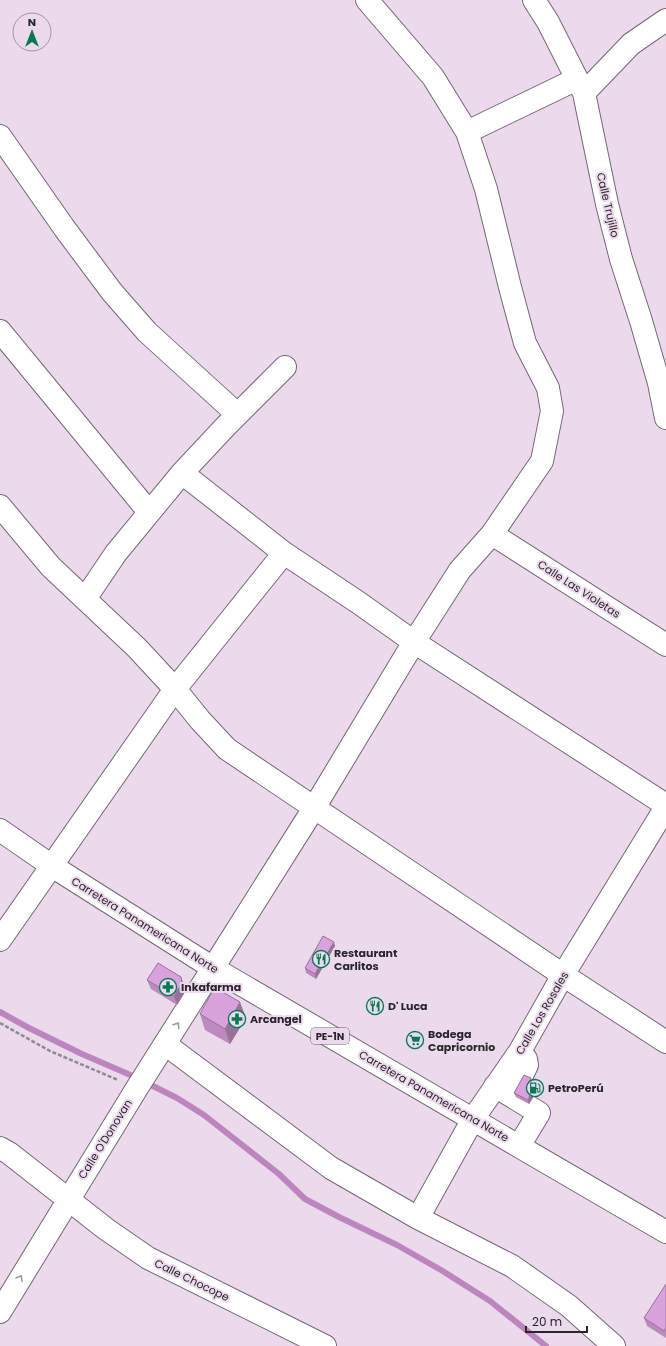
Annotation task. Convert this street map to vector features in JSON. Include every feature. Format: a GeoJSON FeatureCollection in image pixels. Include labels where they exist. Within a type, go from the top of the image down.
{"type":"FeatureCollection","features":[{"type":"Feature","properties":{"kind":"main road","name":"Calle O'Donovan"},"geometry":{"type":"LineString","coordinates":[[0,1312],[141,1081],[314,808],[414,642],[460,570],[492,534],[542,461],[552,410],[548,388],[525,343],[486,189],[467,132],[433,77],[366,0]]}},
{"type":"Feature","properties":{"kind":"main road","name":"Calle Trujillo"},"geometry":{"type":"LineString","coordinates":[[534,0],[548,22],[580,86],[621,259],[659,383],[666,418]]}},
{"type":"Feature","properties":{"kind":"main road"},"geometry":{"type":"LineString","coordinates":[[467,132],[580,86],[631,44],[666,20]]}},
{"type":"Feature","properties":{"kind":"main road"},"geometry":{"type":"LineString","coordinates":[[0,136],[65,229],[112,292],[147,332],[238,414]]}},
{"type":"Feature","properties":{"kind":"main road"},"geometry":{"type":"LineString","coordinates":[[0,331],[149,512]]}},
{"type":"Feature","properties":{"kind":"main road"},"geometry":{"type":"LineString","coordinates":[[85,599],[116,553],[182,472],[285,368]]}},
{"type":"Feature","properties":{"kind":"main road"},"geometry":{"type":"LineString","coordinates":[[182,472],[284,552],[414,642],[666,806]]}},
{"type":"Feature","properties":{"kind":"main road"},"geometry":{"type":"LineString","coordinates":[[0,506],[51,567],[137,648],[227,749],[563,975],[666,1042]]}},
{"type":"Feature","properties":{"kind":"main road","name":"Calle Las Violetas"},"geometry":{"type":"LineString","coordinates":[[492,534],[666,644]]}},
{"type":"Feature","properties":{"kind":"main road"},"geometry":{"type":"LineString","coordinates":[[0,940],[175,689],[284,552]]}},
{"type":"Feature","properties":{"kind":"main road","name":"Calle Los Rosales"},"geometry":{"type":"LineString","coordinates":[[418,1218],[474,1119],[504,1091],[520,1051],[563,975],[666,806]]}},
{"type":"Feature","properties":{"kind":"main road","name":"Carretera Panamericana Norte"},"geometry":{"type":"LineString","coordinates":[[0,830],[52,866],[214,968],[666,1232]]}},
{"type":"Feature","properties":{"kind":"main road"},"geometry":{"type":"LineString","coordinates":[[165,1044],[331,1168],[418,1218],[512,1266],[569,1306],[614,1346]]}},
{"type":"Feature","properties":{"kind":"main road"},"geometry":{"type":"LineString","coordinates":[[504,1091],[539,1113],[520,1146]]}},
{"type":"Feature","properties":{"kind":"main road","name":"Calle Chocope"},"geometry":{"type":"LineString","coordinates":[[0,1148],[9,1153],[68,1200],[148,1258],[325,1346]]}},
{"type":"Feature","properties":{"kind":"path"},"geometry":{"type":"LineString","coordinates":[[0,1023],[50,1052],[141,1081]]}},
{"type":"Feature","properties":{"kind":"building","name":"Restaurant Carlitos"},"geometry":{"type":"Polygon","coordinates":[[[323,936],[334,942],[315,974],[305,968],[323,936]]]}},
{"type":"Feature","properties":{"kind":"building"},"geometry":{"type":"Polygon","coordinates":[[[158,963],[181,977],[182,983],[174,996],[147,980],[158,963]]]}},
{"type":"Feature","properties":{"kind":"building"},"geometry":{"type":"Polygon","coordinates":[[[221,991],[240,1002],[225,1029],[200,1014],[212,992],[221,991]]]}},
{"type":"Feature","properties":{"kind":"building"},"geometry":{"type":"Polygon","coordinates":[[[524,1075],[531,1078],[526,1088],[532,1091],[528,1100],[514,1093],[524,1075]]]}},
{"type":"Feature","properties":{"kind":"building"},"geometry":{"type":"Polygon","coordinates":[[[666,1284],[666,1328],[664,1331],[644,1318],[666,1284]]]}},
{"type":"Feature","properties":{"kind":"waterway"},"geometry":{"type":"LineString","coordinates":[[0,1012],[82,1054],[135,1077],[177,1098],[204,1115],[279,1174],[305,1199],[397,1245],[441,1270],[490,1301],[546,1346]]}},
{"type":"Feature","properties":{"kind":"place","name":"Restaurant Carlitos"},"geometry":{"type":"Point","coordinates":[321,959]}},
{"type":"Feature","properties":{"kind":"place","name":"Inkafarma"},"geometry":{"type":"Point","coordinates":[168,987]}},
{"type":"Feature","properties":{"kind":"place","name":"D' Luca"},"geometry":{"type":"Point","coordinates":[375,1006]}},
{"type":"Feature","properties":{"kind":"place","name":"Arcangel"},"geometry":{"type":"Point","coordinates":[237,1019]}},
{"type":"Feature","properties":{"kind":"place","name":"Bodega Capricornio"},"geometry":{"type":"Point","coordinates":[415,1040]}},
{"type":"Feature","properties":{"kind":"place","name":"PetroPerú"},"geometry":{"type":"Point","coordinates":[535,1088]}}]}
